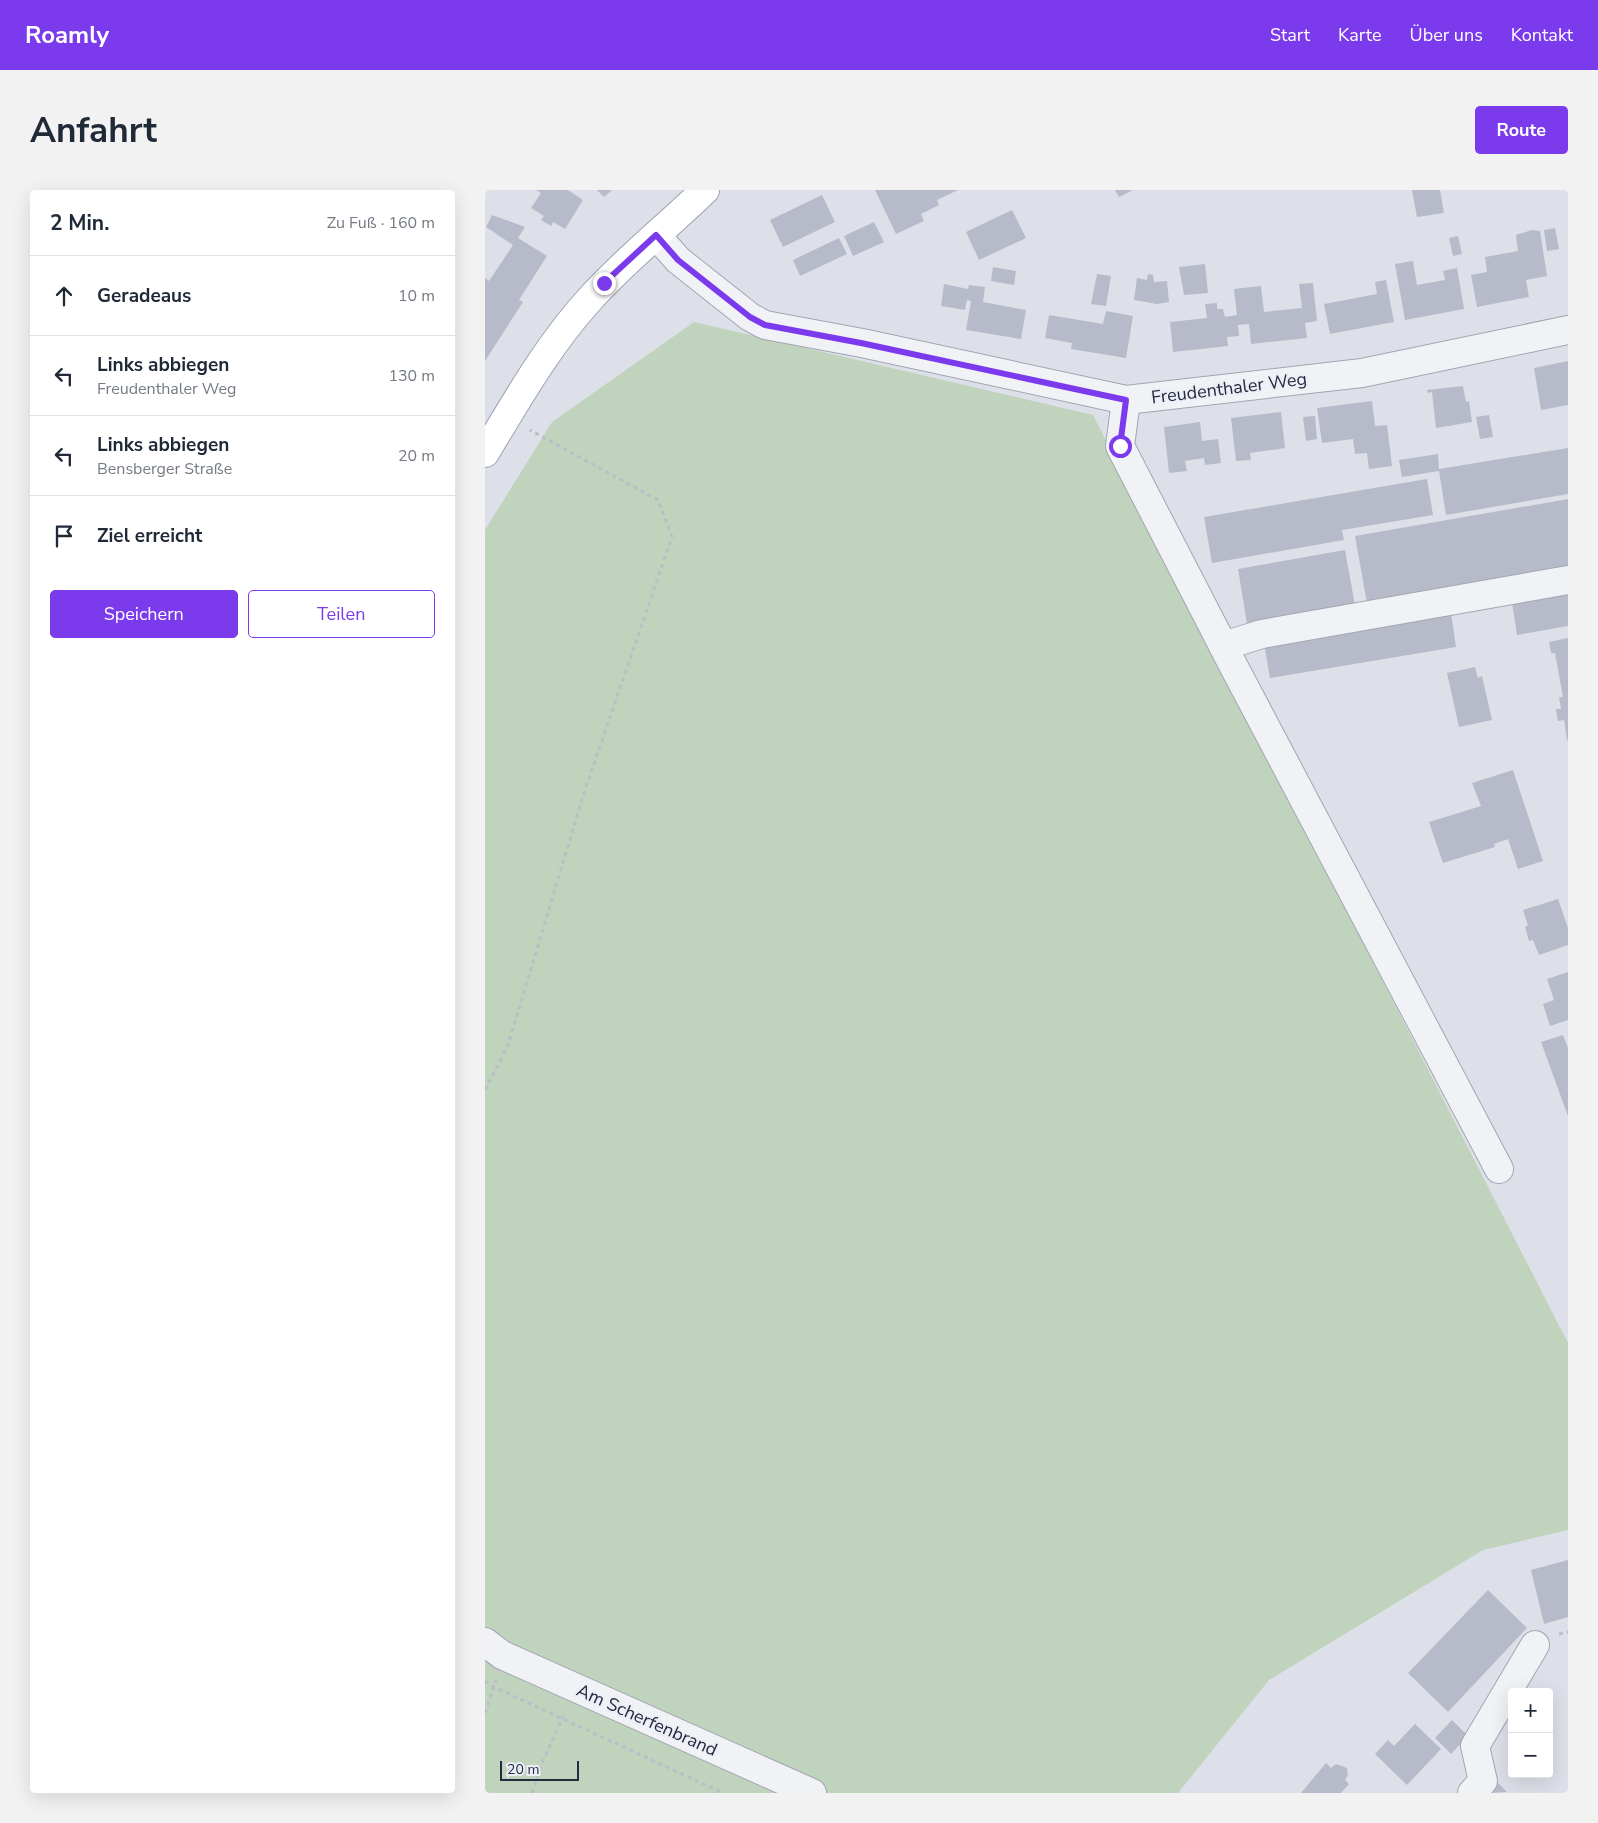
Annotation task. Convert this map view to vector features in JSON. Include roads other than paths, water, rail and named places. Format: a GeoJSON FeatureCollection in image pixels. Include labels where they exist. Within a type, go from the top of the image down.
{"type":"FeatureCollection","features":[{"type":"Feature","properties":{"kind":"main road"},"geometry":{"type":"LineString","coordinates":[[485,453],[506,418],[577,313],[621,266],[705,190]]}},
{"type":"Feature","properties":{"kind":"street","name":"Freudenthaler Weg"},"geometry":{"type":"LineString","coordinates":[[656,235],[678,260],[750,317],[765,325],[861,343],[1126,400],[1362,373],[1568,330]]}},
{"type":"Feature","properties":{"kind":"street"},"geometry":{"type":"LineString","coordinates":[[1126,400],[1120,446],[1223,646],[1499,1169]]}},
{"type":"Feature","properties":{"kind":"street"},"geometry":{"type":"LineString","coordinates":[[1223,646],[1262,634],[1568,580]]}},
{"type":"Feature","properties":{"kind":"street"},"geometry":{"type":"LineString","coordinates":[[1471,1793],[1483,1781],[1475,1746],[1535,1644]]}},
{"type":"Feature","properties":{"kind":"street","name":"Am Scherfenbrand"},"geometry":{"type":"LineString","coordinates":[[493,1648],[576,1689],[812,1793]]}}]}
